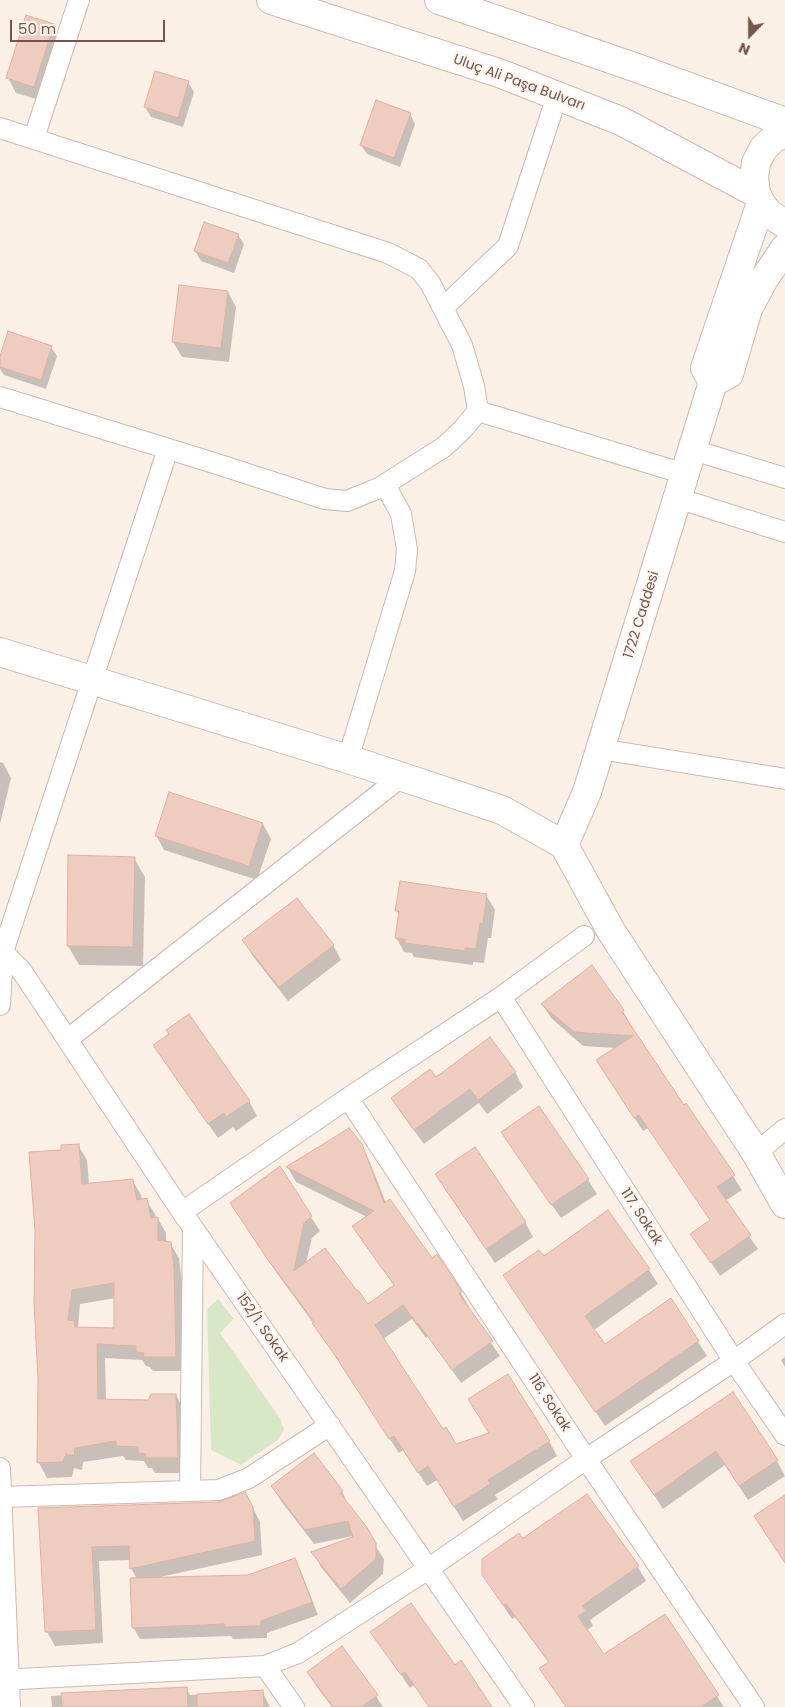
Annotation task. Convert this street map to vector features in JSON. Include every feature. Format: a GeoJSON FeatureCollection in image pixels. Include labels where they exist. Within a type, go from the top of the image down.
{"type":"FeatureCollection","features":[{"type":"Feature","properties":{"kind":"street"},"geometry":{"type":"LineString","coordinates":[[34,138],[79,0]]}},
{"type":"Feature","properties":{"kind":"street","name":"Uluç Ali Paşa Bulvarı"},"geometry":{"type":"LineString","coordinates":[[271,0],[499,73],[621,121],[759,198],[768,213],[785,224]]}},
{"type":"Feature","properties":{"kind":"street"},"geometry":{"type":"LineString","coordinates":[[439,0],[785,122]]}},
{"type":"Feature","properties":{"kind":"street"},"geometry":{"type":"LineString","coordinates":[[443,308],[508,246],[557,96]]}},
{"type":"Feature","properties":{"kind":"street"},"geometry":{"type":"LineString","coordinates":[[0,128],[388,253],[419,269],[430,283],[462,345],[474,386],[478,411],[444,447],[384,485],[347,501],[325,499],[0,397]]}},
{"type":"Feature","properties":{"kind":"street"},"geometry":{"type":"LineString","coordinates":[[785,132],[774,138],[763,149],[756,163],[754,178],[759,198],[705,368],[713,382],[729,374],[748,309],[764,279],[785,248]]}},
{"type":"Feature","properties":{"kind":"street","name":"1722 Caddesi"},"geometry":{"type":"LineString","coordinates":[[564,845],[587,792],[713,382]]}},
{"type":"Feature","properties":{"kind":"street"},"geometry":{"type":"LineString","coordinates":[[478,411],[685,474],[785,532]]}},
{"type":"Feature","properties":{"kind":"street"},"geometry":{"type":"LineString","coordinates":[[0,1005],[2,950],[168,449]]}},
{"type":"Feature","properties":{"kind":"street"},"geometry":{"type":"LineString","coordinates":[[685,474],[785,478]]}},
{"type":"Feature","properties":{"kind":"street"},"geometry":{"type":"LineString","coordinates":[[348,759],[405,572],[407,549],[401,514],[384,485]]}},
{"type":"Feature","properties":{"kind":"street"},"geometry":{"type":"LineString","coordinates":[[0,652],[348,759],[502,810],[564,845],[611,931],[756,1154],[785,1204]]}},
{"type":"Feature","properties":{"kind":"street"},"geometry":{"type":"LineString","coordinates":[[600,749],[785,779]]}},
{"type":"Feature","properties":{"kind":"street"},"geometry":{"type":"LineString","coordinates":[[68,1039],[401,777]]}},
{"type":"Feature","properties":{"kind":"street"},"geometry":{"type":"LineString","coordinates":[[190,1491],[187,1220],[348,1098],[500,997],[584,936]]}},
{"type":"Feature","properties":{"kind":"street","name":"152/1. Sokak"},"geometry":{"type":"LineString","coordinates":[[2,950],[21,970],[187,1220],[524,1707]]}},
{"type":"Feature","properties":{"kind":"street","name":"117. Sokak"},"geometry":{"type":"LineString","coordinates":[[500,997],[734,1361],[785,1435]]}},
{"type":"Feature","properties":{"kind":"street","name":"116. Sokak"},"geometry":{"type":"LineString","coordinates":[[348,1098],[586,1459],[754,1707]]}},
{"type":"Feature","properties":{"kind":"street"},"geometry":{"type":"LineString","coordinates":[[756,1154],[785,1129]]}},
{"type":"Feature","properties":{"kind":"street"},"geometry":{"type":"LineString","coordinates":[[5,1680],[265,1666],[298,1653],[428,1569],[586,1459],[734,1361],[785,1324]]}},
{"type":"Feature","properties":{"kind":"street"},"geometry":{"type":"LineString","coordinates":[[2,1497],[219,1490],[249,1478],[330,1425]]}},
{"type":"Feature","properties":{"kind":"street"},"geometry":{"type":"LineString","coordinates":[[0,1468],[5,1680],[10,1707]]}},
{"type":"Feature","properties":{"kind":"street"},"geometry":{"type":"LineString","coordinates":[[265,1666],[294,1707]]}},
{"type":"Feature","properties":{"kind":"green space"},"geometry":{"type":"Polygon","coordinates":[[[218,1299],[234,1319],[220,1333],[280,1418],[284,1430],[278,1440],[241,1465],[211,1450],[207,1309],[218,1299]]]}},
{"type":"Feature","properties":{"kind":"building"},"geometry":{"type":"Polygon","coordinates":[[[26,15],[54,24],[34,87],[6,78],[26,15]]]}},
{"type":"Feature","properties":{"kind":"building"},"geometry":{"type":"Polygon","coordinates":[[[155,71],[189,81],[178,118],[144,107],[155,71]]]}},
{"type":"Feature","properties":{"kind":"building"},"geometry":{"type":"Polygon","coordinates":[[[376,100],[411,113],[394,158],[360,145],[376,100]]]}},
{"type":"Feature","properties":{"kind":"building"},"geometry":{"type":"Polygon","coordinates":[[[204,222],[239,234],[228,263],[194,251],[204,222]]]}},
{"type":"Feature","properties":{"kind":"building"},"geometry":{"type":"Polygon","coordinates":[[[179,285],[228,291],[221,348],[172,342],[179,285]]]}},
{"type":"Feature","properties":{"kind":"building"},"geometry":{"type":"Polygon","coordinates":[[[8,331],[52,346],[41,380],[0,367],[0,356],[8,331]]]}},
{"type":"Feature","properties":{"kind":"building"},"geometry":{"type":"Polygon","coordinates":[[[169,792],[263,823],[249,866],[155,836],[169,792]]]}},
{"type":"Feature","properties":{"kind":"building"},"geometry":{"type":"Polygon","coordinates":[[[68,855],[135,857],[133,947],[67,946],[68,855]]]}},
{"type":"Feature","properties":{"kind":"building"},"geometry":{"type":"Polygon","coordinates":[[[400,881],[487,894],[483,924],[480,923],[476,949],[465,948],[465,951],[405,943],[405,939],[395,938],[399,911],[395,911],[400,881]]]}},
{"type":"Feature","properties":{"kind":"building"},"geometry":{"type":"Polygon","coordinates":[[[297,898],[334,945],[279,987],[242,940],[297,898]]]}},
{"type":"Feature","properties":{"kind":"building"},"geometry":{"type":"Polygon","coordinates":[[[592,965],[624,1010],[622,1012],[684,1105],[686,1103],[735,1175],[717,1187],[751,1235],[711,1263],[690,1234],[710,1220],[639,1115],[634,1118],[596,1060],[633,1036],[574,1032],[541,1004],[592,965]]]}},
{"type":"Feature","properties":{"kind":"building"},"geometry":{"type":"Polygon","coordinates":[[[189,1014],[250,1101],[226,1117],[224,1113],[208,1124],[153,1045],[169,1034],[166,1030],[189,1014]]]}},
{"type":"Feature","properties":{"kind":"building"},"geometry":{"type":"Polygon","coordinates":[[[490,1037],[516,1072],[478,1100],[470,1089],[414,1130],[391,1098],[430,1069],[436,1077],[490,1037]]]}},
{"type":"Feature","properties":{"kind":"building"},"geometry":{"type":"Polygon","coordinates":[[[539,1106],[589,1179],[551,1205],[501,1132],[539,1106]]]}},
{"type":"Feature","properties":{"kind":"building"},"geometry":{"type":"Polygon","coordinates":[[[349,1128],[362,1144],[384,1203],[390,1199],[432,1258],[437,1254],[462,1292],[459,1294],[493,1341],[452,1370],[403,1305],[375,1325],[443,1429],[446,1427],[456,1444],[489,1433],[468,1399],[508,1374],[550,1441],[488,1480],[490,1484],[454,1507],[428,1466],[418,1473],[394,1436],[389,1439],[312,1323],[314,1322],[266,1257],[230,1203],[280,1166],[312,1216],[304,1223],[294,1271],[325,1248],[368,1304],[394,1285],[352,1226],[374,1211],[286,1167],[349,1128]]]}},
{"type":"Feature","properties":{"kind":"building"},"geometry":{"type":"Polygon","coordinates":[[[79,1144],[82,1184],[133,1179],[137,1200],[147,1198],[151,1218],[158,1217],[158,1240],[171,1242],[174,1268],[176,1357],[143,1357],[144,1353],[136,1352],[136,1346],[97,1344],[98,1399],[148,1400],[151,1394],[176,1394],[178,1458],[145,1458],[146,1454],[138,1453],[138,1447],[116,1446],[116,1441],[75,1448],[74,1456],[66,1454],[63,1462],[37,1463],[38,1380],[34,1302],[35,1231],[29,1152],[61,1150],[61,1145],[79,1144]],[[114,1283],[72,1290],[68,1320],[75,1321],[75,1327],[114,1328],[114,1283]]]}},
{"type":"Feature","properties":{"kind":"building"},"geometry":{"type":"Polygon","coordinates":[[[475,1147],[526,1222],[486,1249],[435,1174],[475,1147]]]}},
{"type":"Feature","properties":{"kind":"building"},"geometry":{"type":"Polygon","coordinates":[[[608,1210],[650,1269],[585,1316],[605,1344],[671,1298],[699,1341],[595,1412],[503,1275],[539,1250],[544,1256],[608,1210]]]}},
{"type":"Feature","properties":{"kind":"building"},"geometry":{"type":"Polygon","coordinates":[[[733,1392],[778,1460],[739,1486],[716,1451],[654,1495],[630,1461],[733,1392]]]}},
{"type":"Feature","properties":{"kind":"building"},"geometry":{"type":"Polygon","coordinates":[[[314,1453],[343,1491],[340,1493],[366,1526],[376,1543],[376,1559],[341,1589],[311,1552],[353,1537],[348,1521],[305,1530],[271,1486],[314,1453]]]}},
{"type":"Feature","properties":{"kind":"building"},"geometry":{"type":"Polygon","coordinates":[[[245,1492],[253,1507],[255,1541],[130,1569],[129,1546],[92,1547],[96,1630],[45,1632],[38,1508],[219,1502],[245,1492]]]}},
{"type":"Feature","properties":{"kind":"building"},"geometry":{"type":"Polygon","coordinates":[[[587,1494],[639,1566],[582,1606],[586,1611],[578,1616],[604,1654],[665,1614],[719,1695],[701,1707],[566,1707],[539,1668],[549,1662],[506,1604],[503,1605],[482,1575],[482,1559],[519,1533],[523,1538],[587,1494]]]}},
{"type":"Feature","properties":{"kind":"building"},"geometry":{"type":"Polygon","coordinates":[[[785,1495],[785,1563],[754,1516],[785,1495]]]}},
{"type":"Feature","properties":{"kind":"building"},"geometry":{"type":"Polygon","coordinates":[[[295,1558],[312,1602],[261,1621],[261,1626],[224,1627],[224,1624],[132,1628],[130,1578],[248,1575],[295,1558]]]}},
{"type":"Feature","properties":{"kind":"building"},"geometry":{"type":"Polygon","coordinates":[[[411,1603],[455,1665],[461,1660],[492,1707],[429,1707],[405,1672],[401,1675],[370,1632],[411,1603]]]}},
{"type":"Feature","properties":{"kind":"building"},"geometry":{"type":"Polygon","coordinates":[[[342,1646],[378,1695],[361,1707],[333,1707],[307,1672],[342,1646]]]}},
{"type":"Feature","properties":{"kind":"building"},"geometry":{"type":"Polygon","coordinates":[[[187,1687],[188,1707],[62,1707],[61,1693],[187,1687]]]}},
{"type":"Feature","properties":{"kind":"building"},"geometry":{"type":"Polygon","coordinates":[[[263,1690],[264,1707],[197,1707],[197,1694],[263,1690]]]}}]}
